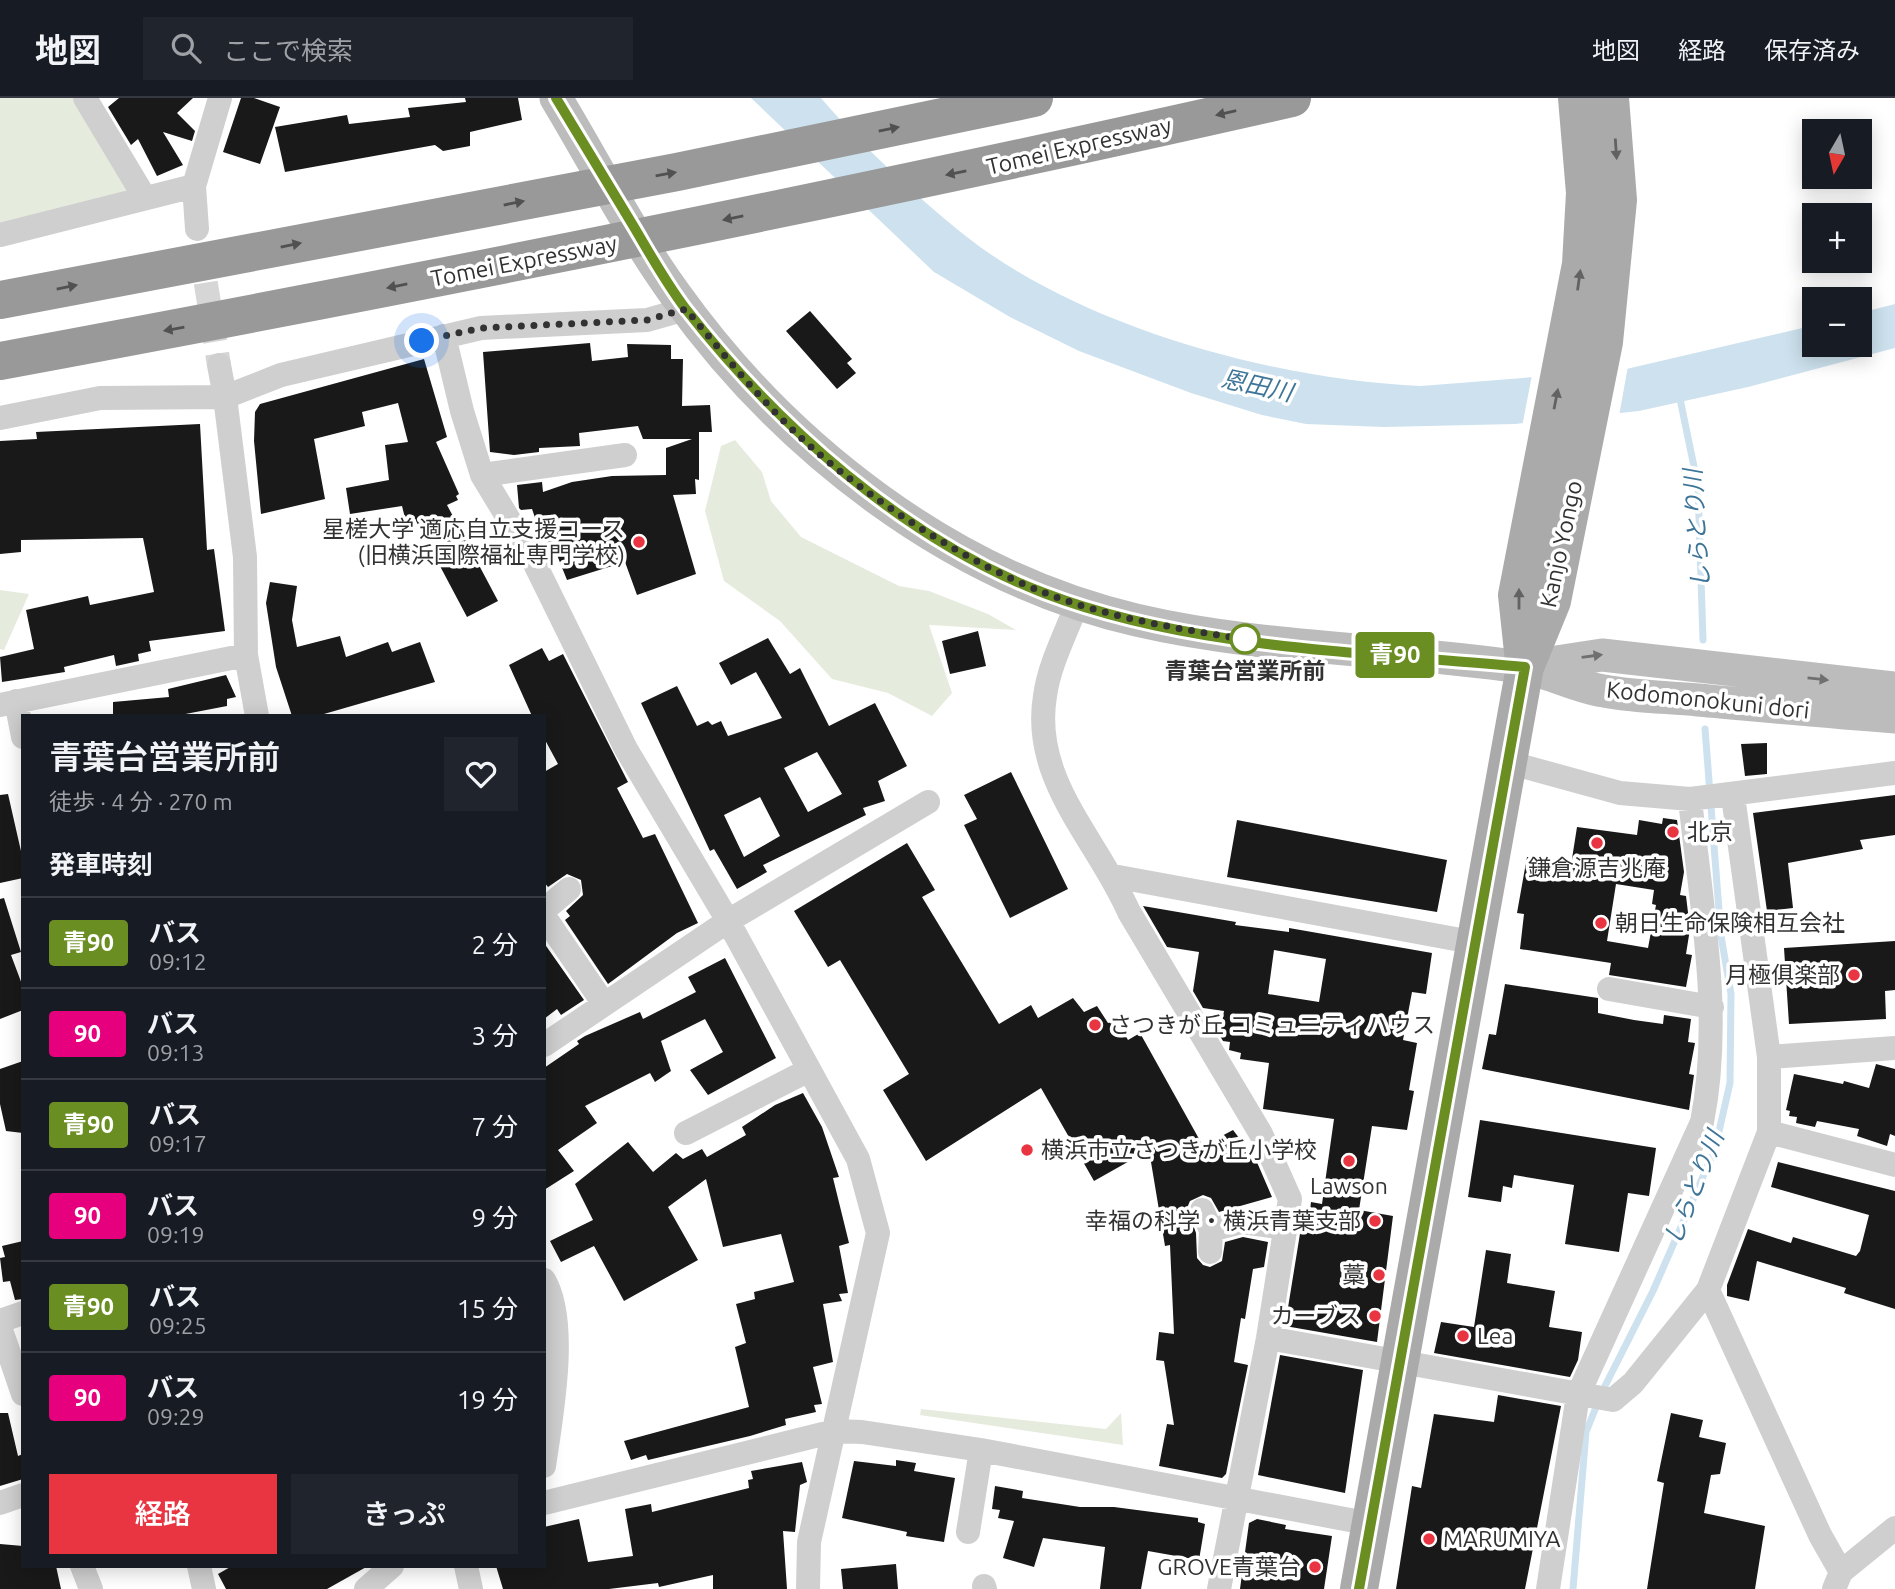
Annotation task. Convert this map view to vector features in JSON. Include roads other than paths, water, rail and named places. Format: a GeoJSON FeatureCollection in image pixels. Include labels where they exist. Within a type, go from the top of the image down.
{"type":"FeatureCollection","features":[{"type":"Feature","properties":{"kind":"highway"},"geometry":{"type":"LineString","coordinates":[[0,300],[575,191],[1034,98]]}},
{"type":"Feature","properties":{"kind":"highway","name":"Tomei Expressway"},"geometry":{"type":"LineString","coordinates":[[0,361],[321,302],[1007,163],[1292,98]]}},
{"type":"Feature","properties":{"kind":"main road","name":"Kodomonokuni dori"},"geometry":{"type":"LineString","coordinates":[[556,98],[686,309],[753,387],[811,447],[864,487],[946,544],[1011,579],[1077,604],[1136,620],[1282,645],[1525,667],[1601,691],[1895,717]]}},
{"type":"Feature","properties":{"kind":"main road","name":"Kanjo Yongo"},"geometry":{"type":"LineString","coordinates":[[1564,450],[1566,346],[1579,275],[1586,193],[1577,98]]}},
{"type":"Feature","properties":{"kind":"main road","name":"Kanjo Yongo"},"geometry":{"type":"LineString","coordinates":[[1359,1589],[1525,667],[1517,595],[1564,450],[1604,342],[1618,200],[1610,98]]}},
{"type":"Feature","properties":{"kind":"main road","name":"Kodomonokuni dori"},"geometry":{"type":"LineString","coordinates":[[1525,667],[1602,655],[1895,688]]}},
{"type":"Feature","properties":{"kind":"street"},"geometry":{"type":"LineString","coordinates":[[85,98],[145,198]]}},
{"type":"Feature","properties":{"kind":"street"},"geometry":{"type":"LineString","coordinates":[[197,229],[194,186],[220,98]]}},
{"type":"Feature","properties":{"kind":"street"},"geometry":{"type":"LineString","coordinates":[[0,235],[194,186]]}},
{"type":"Feature","properties":{"kind":"street"},"geometry":{"type":"LineString","coordinates":[[0,418],[100,398],[225,397],[281,374],[481,328],[647,320],[686,309]]}},
{"type":"Feature","properties":{"kind":"street"},"geometry":{"type":"LineString","coordinates":[[444,336],[462,411],[482,475],[531,556],[626,749],[728,921],[858,1159],[878,1233],[809,1542],[808,1589]]}},
{"type":"Feature","properties":{"kind":"street"},"geometry":{"type":"LineString","coordinates":[[219,365],[244,557],[246,654],[257,714]]}},
{"type":"Feature","properties":{"kind":"street"},"geometry":{"type":"LineString","coordinates":[[482,475],[625,455]]}},
{"type":"Feature","properties":{"kind":"street"},"geometry":{"type":"LineString","coordinates":[[1077,604],[1045,693],[1043,747],[1055,781],[1113,876],[1129,912],[1261,1134],[1290,1199],[1268,1338],[1219,1589]]}},
{"type":"Feature","properties":{"kind":"street"},"geometry":{"type":"LineString","coordinates":[[21,732],[8,703],[246,654]]}},
{"type":"Feature","properties":{"kind":"street"},"geometry":{"type":"LineString","coordinates":[[1507,762],[1620,793],[1690,799],[1733,796],[1895,773]]}},
{"type":"Feature","properties":{"kind":"street"},"geometry":{"type":"LineString","coordinates":[[1268,1338],[1613,1400],[1633,1383],[1708,1290],[1769,1132],[1769,1057],[1733,796]]}},
{"type":"Feature","properties":{"kind":"street"},"geometry":{"type":"LineString","coordinates":[[1548,1589],[1582,1394],[1702,1122],[1711,1078],[1712,1007],[1690,799]]}},
{"type":"Feature","properties":{"kind":"street"},"geometry":{"type":"LineString","coordinates":[[546,1044],[728,921],[928,802]]}},
{"type":"Feature","properties":{"kind":"street"},"geometry":{"type":"LineString","coordinates":[[1113,876],[1477,943]]}},
{"type":"Feature","properties":{"kind":"street"},"geometry":{"type":"LineString","coordinates":[[546,908],[569,889]]}},
{"type":"Feature","properties":{"kind":"street"},"geometry":{"type":"LineString","coordinates":[[546,919],[604,1004]]}},
{"type":"Feature","properties":{"kind":"street"},"geometry":{"type":"LineString","coordinates":[[1609,989],[1712,1007]]}},
{"type":"Feature","properties":{"kind":"street"},"geometry":{"type":"LineString","coordinates":[[1769,1057],[1895,1048]]}},
{"type":"Feature","properties":{"kind":"street"},"geometry":{"type":"LineString","coordinates":[[699,1132],[809,1070]]}},
{"type":"Feature","properties":{"kind":"street"},"geometry":{"type":"LineString","coordinates":[[1769,1132],[1895,1165]]}},
{"type":"Feature","properties":{"kind":"street"},"geometry":{"type":"LineString","coordinates":[[1208,1231],[1242,1222],[1285,1228]]}},
{"type":"Feature","properties":{"kind":"street"},"geometry":{"type":"LineString","coordinates":[[546,1286],[554,1308],[549,1332],[556,1380],[546,1452]]}},
{"type":"Feature","properties":{"kind":"street"},"geometry":{"type":"LineString","coordinates":[[1708,1290],[1838,1580],[1895,1528]]}},
{"type":"Feature","properties":{"kind":"street"},"geometry":{"type":"LineString","coordinates":[[0,1321],[21,1314]]}},
{"type":"Feature","properties":{"kind":"street"},"geometry":{"type":"LineString","coordinates":[[0,1327],[21,1388]]}},
{"type":"Feature","properties":{"kind":"street"},"geometry":{"type":"LineString","coordinates":[[546,1503],[835,1431],[862,1432],[981,1450],[1371,1524]]}},
{"type":"Feature","properties":{"kind":"street"},"geometry":{"type":"LineString","coordinates":[[968,1532],[981,1450]]}},
{"type":"Feature","properties":{"kind":"street"},"geometry":{"type":"LineString","coordinates":[[0,1503],[21,1496]]}},
{"type":"Feature","properties":{"kind":"street"},"geometry":{"type":"LineString","coordinates":[[83,1568],[91,1589]]}},
{"type":"Feature","properties":{"kind":"street"},"geometry":{"type":"LineString","coordinates":[[199,1568],[204,1589]]}},
{"type":"Feature","properties":{"kind":"street"},"geometry":{"type":"LineString","coordinates":[[366,1589],[391,1568]]}},
{"type":"Feature","properties":{"kind":"street"},"geometry":{"type":"LineString","coordinates":[[466,1568],[471,1589]]}},
{"type":"Feature","properties":{"kind":"water","name":"恩田川"},"geometry":{"type":"Polygon","coordinates":[[[751,98],[821,98],[872,152],[929,206],[967,237],[1014,269],[1066,298],[1123,323],[1244,360],[1365,382],[1421,386],[1622,370],[1802,328],[1802,357],[1861,357],[1748,387],[1639,411],[1515,424],[1384,427],[1306,424],[1262,415],[1191,393],[1079,351],[1010,317],[934,272],[751,98]]]}},
{"type":"Feature","properties":{"kind":"water"},"geometry":{"type":"Polygon","coordinates":[[[1895,304],[1895,348],[1872,354],[1872,310],[1895,304]]]}},
{"type":"Feature","properties":{"kind":"waterway","name":"しらとり川"},"geometry":{"type":"LineString","coordinates":[[1679,394],[1698,486],[1703,640]]}},
{"type":"Feature","properties":{"kind":"waterway","name":"しらとり川"},"geometry":{"type":"LineString","coordinates":[[1573,1589],[1586,1432],[1603,1390],[1653,1291],[1715,1149],[1730,1083],[1731,994],[1721,936],[1705,729]]}},
{"type":"Feature","properties":{"kind":"tunnel"},"geometry":{"type":"LineString","coordinates":[[200,247],[219,365]]}},
{"type":"Feature","properties":{"kind":"place","name":"星槎大学 適応自立支援コース (旧横浜国際福祉専門学校)"},"geometry":{"type":"Point","coordinates":[639,542]}},
{"type":"Feature","properties":{"kind":"place","name":"青葉台営業所前"},"geometry":{"type":"Point","coordinates":[1245,639]}},
{"type":"Feature","properties":{"kind":"place","name":"北京"},"geometry":{"type":"Point","coordinates":[1673,832]}},
{"type":"Feature","properties":{"kind":"place","name":"鎌倉源吉兆庵"},"geometry":{"type":"Point","coordinates":[1597,843]}},
{"type":"Feature","properties":{"kind":"place","name":"朝日生命保険相互会社"},"geometry":{"type":"Point","coordinates":[1601,923]}},
{"type":"Feature","properties":{"kind":"place","name":"月極俱楽部"},"geometry":{"type":"Point","coordinates":[1854,975]}},
{"type":"Feature","properties":{"kind":"place","name":"さつきが丘 コミュニティハウス"},"geometry":{"type":"Point","coordinates":[1095,1025]}},
{"type":"Feature","properties":{"kind":"place","name":"横浜市立さつきが丘小学校"},"geometry":{"type":"Point","coordinates":[1027,1150]}},
{"type":"Feature","properties":{"kind":"place","name":"Lawson"},"geometry":{"type":"Point","coordinates":[1349,1161]}},
{"type":"Feature","properties":{"kind":"place","name":"幸福の科学・横浜青葉支部"},"geometry":{"type":"Point","coordinates":[1375,1221]}},
{"type":"Feature","properties":{"kind":"place","name":"藁"},"geometry":{"type":"Point","coordinates":[1379,1275]}},
{"type":"Feature","properties":{"kind":"place","name":"カーブス"},"geometry":{"type":"Point","coordinates":[1375,1316]}},
{"type":"Feature","properties":{"kind":"place","name":"Lea"},"geometry":{"type":"Point","coordinates":[1463,1336]}},
{"type":"Feature","properties":{"kind":"place","name":"MARUMIYA"},"geometry":{"type":"Point","coordinates":[1429,1539]}},
{"type":"Feature","properties":{"kind":"place","name":"GROVE青葉台"},"geometry":{"type":"Point","coordinates":[1315,1567]}}]}
